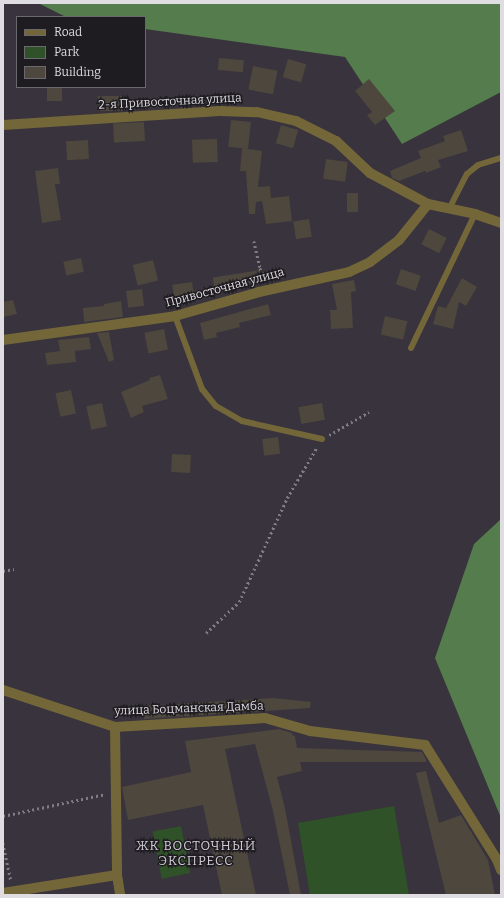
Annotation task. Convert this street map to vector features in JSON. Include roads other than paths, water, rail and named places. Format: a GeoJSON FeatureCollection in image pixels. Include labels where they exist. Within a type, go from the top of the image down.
{"type":"FeatureCollection","features":[{"type":"Feature","properties":{"kind":"street","name":"2-я Привосточная улица"},"geometry":{"type":"LineString","coordinates":[[3,125],[220,111],[257,112],[296,121],[336,141],[370,173],[428,204],[475,214],[501,223]]}},
{"type":"Feature","properties":{"kind":"street","name":"Привосточная улица"},"geometry":{"type":"LineString","coordinates":[[3,340],[175,316],[271,289],[349,272],[370,262],[399,240],[428,204]]}},
{"type":"Feature","properties":{"kind":"street","name":"улица Боцманская Дамба"},"geometry":{"type":"LineString","coordinates":[[3,690],[116,727],[265,718],[310,731],[425,746],[497,860],[501,870]]}},
{"type":"Feature","properties":{"kind":"street"},"geometry":{"type":"LineString","coordinates":[[116,727],[116,876],[120,895]]}},
{"type":"Feature","properties":{"kind":"street"},"geometry":{"type":"LineString","coordinates":[[3,893],[116,876]]}},
{"type":"Feature","properties":{"kind":"lane"},"geometry":{"type":"LineString","coordinates":[[449,209],[468,174],[478,165],[501,158]]}},
{"type":"Feature","properties":{"kind":"lane"},"geometry":{"type":"LineString","coordinates":[[411,348],[475,214]]}},
{"type":"Feature","properties":{"kind":"lane"},"geometry":{"type":"LineString","coordinates":[[175,316],[202,389],[216,406],[242,421],[322,439]]}},
{"type":"Feature","properties":{"kind":"district","name":"ЖК ВОСТОЧНЫЙ ЭКСПРЕСС"},"geometry":{"type":"Point","coordinates":[196,854]}}]}
